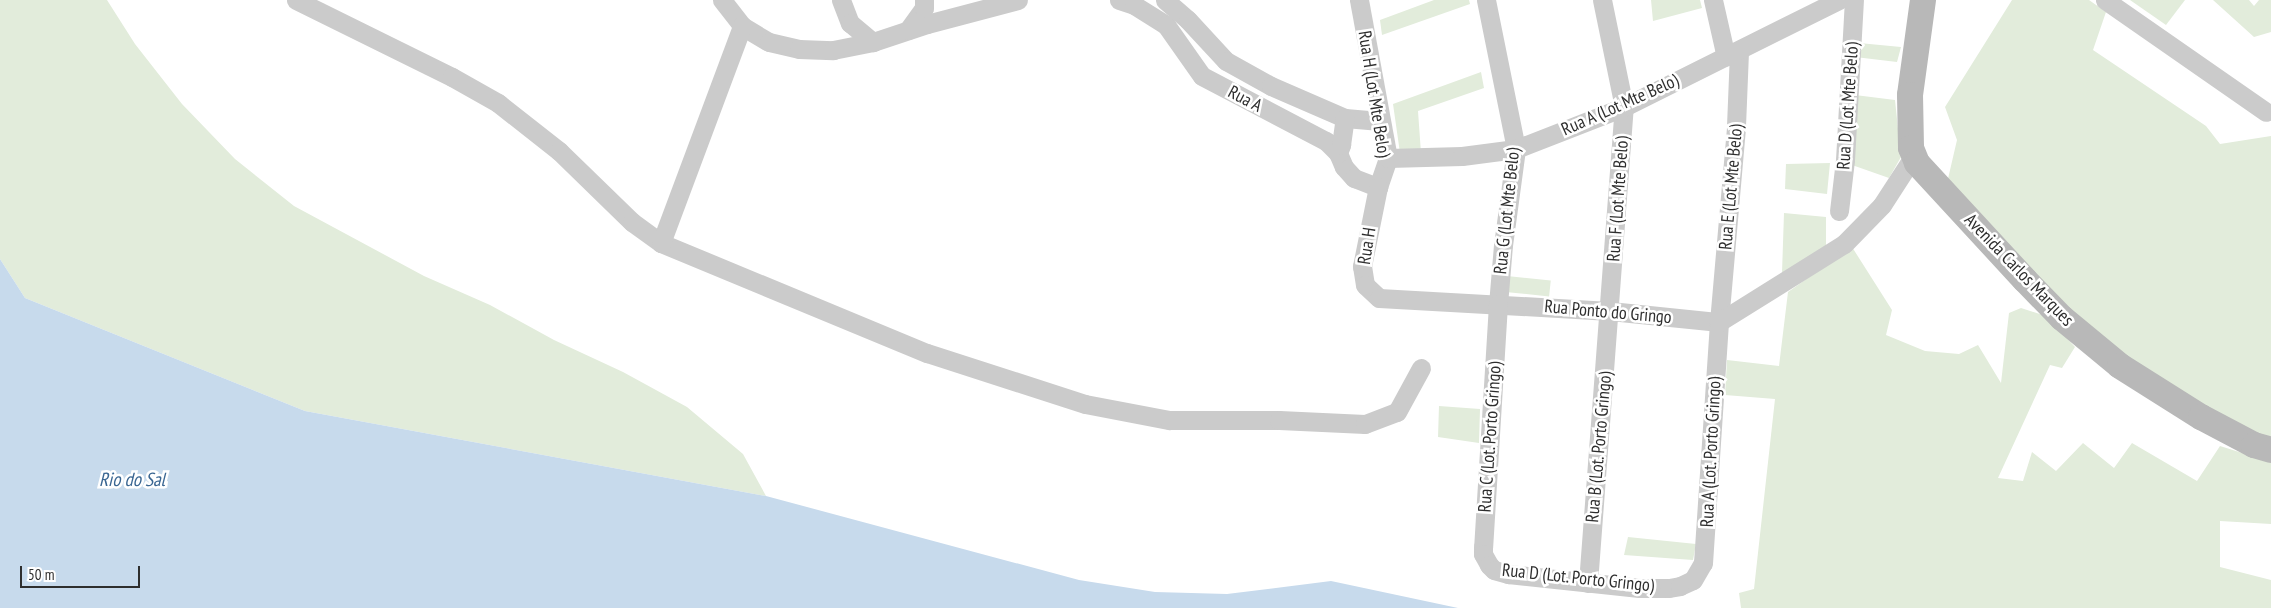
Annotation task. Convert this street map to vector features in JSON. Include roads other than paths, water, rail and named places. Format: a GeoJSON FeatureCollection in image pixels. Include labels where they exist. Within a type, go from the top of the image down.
{"type":"FeatureCollection","features":[{"type":"Feature","properties":{"kind":"street"},"geometry":{"type":"LineString","coordinates":[[296,0],[452,77],[498,103],[559,151],[632,222],[661,243],[927,353],[1085,404],[1169,420],[1279,420],[1365,424],[1398,412],[1421,368]]}},
{"type":"Feature","properties":{"kind":"street"},"geometry":{"type":"LineString","coordinates":[[722,0],[742,26],[770,42],[799,49],[833,50],[873,42],[908,30],[1018,0]]}},
{"type":"Feature","properties":{"kind":"street"},"geometry":{"type":"LineString","coordinates":[[841,0],[850,23],[873,42]]}},
{"type":"Feature","properties":{"kind":"street","name":"Rua A"},"geometry":{"type":"LineString","coordinates":[[1119,0],[1134,5],[1166,25],[1202,76],[1326,141],[1338,152],[1344,167],[1354,178],[1378,187]]}},
{"type":"Feature","properties":{"kind":"street","name":"Rua A"},"geometry":{"type":"LineString","coordinates":[[1165,0],[1188,20],[1226,61],[1271,86],[1345,118],[1380,121]]}},
{"type":"Feature","properties":{"kind":"street","name":"Rua H (Lot Mte Belo)"},"geometry":{"type":"LineString","coordinates":[[1360,0],[1388,158],[1378,187]]}},
{"type":"Feature","properties":{"kind":"street","name":"Rua G (Lot Mte Belo)"},"geometry":{"type":"LineString","coordinates":[[1486,0],[1516,149],[1503,245],[1498,304]]}},
{"type":"Feature","properties":{"kind":"street","name":"Rua F (Lot Mte Belo)"},"geometry":{"type":"LineString","coordinates":[[1602,0],[1624,107],[1610,311]]}},
{"type":"Feature","properties":{"kind":"street","name":"Rua E (Lot Mte Belo)"},"geometry":{"type":"LineString","coordinates":[[1713,0],[1732,54],[1736,126],[1719,322]]}},
{"type":"Feature","properties":{"kind":"street","name":"Rua D (Lot Mte Belo)"},"geometry":{"type":"LineString","coordinates":[[1839,211],[1845,160],[1854,0]]}},
{"type":"Feature","properties":{"kind":"street"},"geometry":{"type":"LineString","coordinates":[[1719,322],[1844,244],[1882,205],[1914,157],[1910,138],[1910,95],[1923,0]]}},
{"type":"Feature","properties":{"kind":"street"},"geometry":{"type":"LineString","coordinates":[[2106,0],[2266,112]]}},
{"type":"Feature","properties":{"kind":"street","name":"Rua A (Lot Mte Belo)"},"geometry":{"type":"LineString","coordinates":[[1388,158],[1462,156],[1516,149],[1624,107],[1732,54],[1829,2]]}},
{"type":"Feature","properties":{"kind":"street"},"geometry":{"type":"LineString","coordinates":[[908,30],[924,4],[953,18]]}},
{"type":"Feature","properties":{"kind":"street"},"geometry":{"type":"LineString","coordinates":[[661,243],[742,26]]}},
{"type":"Feature","properties":{"kind":"street"},"geometry":{"type":"LineString","coordinates":[[1338,152],[1341,145],[1345,118]]}},
{"type":"Feature","properties":{"kind":"street","name":"Avenida Carlos Marques"},"geometry":{"type":"LineString","coordinates":[[1914,157],[2025,280],[2062,318],[2120,366],[2201,417],[2254,445],[2271,450]]}},
{"type":"Feature","properties":{"kind":"street","name":"Rua H"},"geometry":{"type":"LineString","coordinates":[[1378,187],[1362,266],[1365,285],[1379,298]]}},
{"type":"Feature","properties":{"kind":"street","name":"Rua Ponto do Gringo"},"geometry":{"type":"LineString","coordinates":[[1379,298],[1610,311],[1719,322]]}},
{"type":"Feature","properties":{"kind":"street","name":"Rua C (Lot. Porto Gringo)"},"geometry":{"type":"LineString","coordinates":[[1492,568],[1485,559],[1483,548],[1498,304]]}},
{"type":"Feature","properties":{"kind":"street","name":"Rua B (Lot. Porto Gringo)"},"geometry":{"type":"LineString","coordinates":[[1588,583],[1610,311]]}},
{"type":"Feature","properties":{"kind":"street","name":"Rua A (Lot. Porto Gringo)"},"geometry":{"type":"LineString","coordinates":[[1693,580],[1703,563],[1705,550],[1719,322]]}},
{"type":"Feature","properties":{"kind":"street","name":"Rua D (Lot. Porto Gringo)"},"geometry":{"type":"LineString","coordinates":[[1492,568],[1508,574],[1588,583],[1669,588],[1680,586],[1693,580]]}},
{"type":"Feature","properties":{"kind":"water","name":"Rio do Sal"},"geometry":{"type":"Polygon","coordinates":[[[0,259],[25,298],[305,411],[766,496],[1079,580],[1155,592],[1227,594],[1331,581],[1458,608],[0,608],[0,259]]]}}]}
